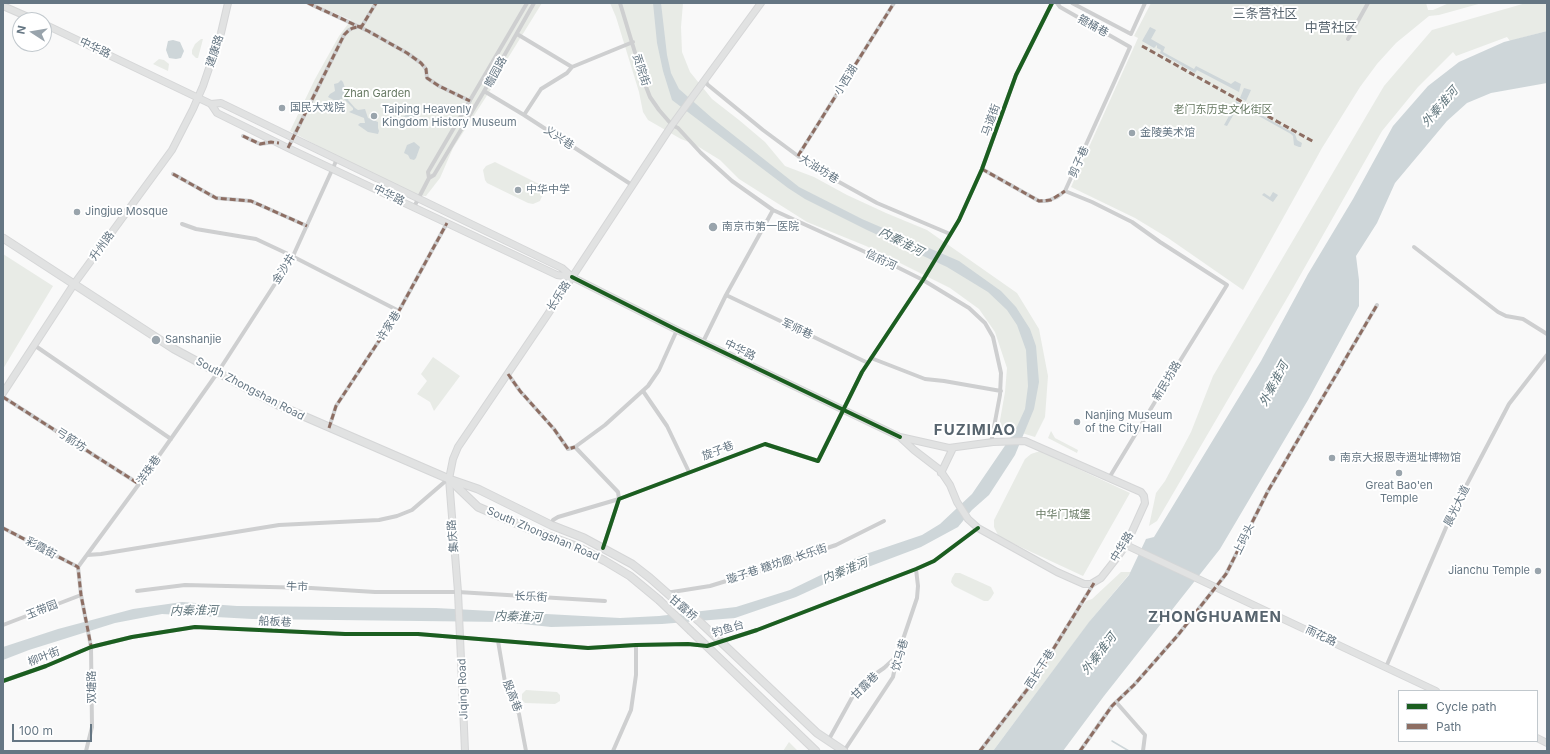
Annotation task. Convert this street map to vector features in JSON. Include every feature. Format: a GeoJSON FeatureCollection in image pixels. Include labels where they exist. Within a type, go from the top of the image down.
{"type":"FeatureCollection","features":[{"type":"Feature","properties":{"kind":"main road","name":"建康路"},"geometry":{"type":"LineString","coordinates":[[199,97],[221,33],[228,3]]}},
{"type":"Feature","properties":{"kind":"main road"},"geometry":{"type":"LineString","coordinates":[[703,82],[761,3]]}},
{"type":"Feature","properties":{"kind":"main road"},"geometry":{"type":"LineString","coordinates":[[3,6],[17,12]]}},
{"type":"Feature","properties":{"kind":"main road","name":"中华路"},"geometry":{"type":"LineString","coordinates":[[52,28],[199,97],[211,104],[216,113],[288,148],[557,275],[572,277]]}},
{"type":"Feature","properties":{"kind":"main road","name":"长乐路"},"geometry":{"type":"LineString","coordinates":[[449,479],[453,459],[458,447],[508,374],[632,185],[675,126],[677,117],[703,82]]}},
{"type":"Feature","properties":{"kind":"main road","name":"升州路"},"geometry":{"type":"LineString","coordinates":[[3,393],[74,284],[172,150],[199,97]]}},
{"type":"Feature","properties":{"kind":"main road","name":"中华路"},"geometry":{"type":"LineString","coordinates":[[211,104],[221,103],[337,159],[562,268],[572,277],[677,330],[900,437],[949,448],[992,442],[1025,441],[1141,492],[1145,499],[1142,510],[1126,545],[1106,573],[1094,583]]}},
{"type":"Feature","properties":{"kind":"main road","name":"South Zhongshan Road"},"geometry":{"type":"LineString","coordinates":[[3,238],[174,348],[278,406],[478,490],[551,525],[584,538],[632,564],[666,593]]}},
{"type":"Feature","properties":{"kind":"main road","name":"中华路"},"geometry":{"type":"LineString","coordinates":[[900,437],[941,473],[968,519],[978,528]]}},
{"type":"Feature","properties":{"kind":"main road"},"geometry":{"type":"LineString","coordinates":[[941,473],[953,448]]}},
{"type":"Feature","properties":{"kind":"main road","name":"South Zhongshan Road"},"geometry":{"type":"LineString","coordinates":[[449,479],[478,507],[527,528],[578,547],[630,576],[659,600]]}},
{"type":"Feature","properties":{"kind":"main road","name":"集庆路"},"geometry":{"type":"LineString","coordinates":[[449,479],[460,628]]}},
{"type":"Feature","properties":{"kind":"main road"},"geometry":{"type":"LineString","coordinates":[[978,528],[1076,581],[1086,585],[1094,583]]}},
{"type":"Feature","properties":{"kind":"main road","name":"雨花路"},"geometry":{"type":"LineString","coordinates":[[1126,545],[1434,690]]}},
{"type":"Feature","properties":{"kind":"main road","name":"甘露桥"},"geometry":{"type":"LineString","coordinates":[[666,593],[701,623],[719,641]]}},
{"type":"Feature","properties":{"kind":"main road","name":"甘露桥"},"geometry":{"type":"LineString","coordinates":[[659,600],[707,646]]}},
{"type":"Feature","properties":{"kind":"main road","name":"Jiqing Road"},"geometry":{"type":"LineString","coordinates":[[460,628],[465,751]]}},
{"type":"Feature","properties":{"kind":"main road"},"geometry":{"type":"LineString","coordinates":[[719,641],[817,733],[844,751]]}},
{"type":"Feature","properties":{"kind":"main road"},"geometry":{"type":"LineString","coordinates":[[707,646],[816,751]]}},
{"type":"Feature","properties":{"kind":"main road"},"geometry":{"type":"LineString","coordinates":[[1538,738],[1547,743]]}},
{"type":"Feature","properties":{"kind":"street"},"geometry":{"type":"LineString","coordinates":[[308,3],[407,53],[421,63],[426,69],[427,78],[470,102]]}},
{"type":"Feature","properties":{"kind":"street"},"geometry":{"type":"LineString","coordinates":[[360,28],[376,3]]}},
{"type":"Feature","properties":{"kind":"street","name":"瞻园路"},"geometry":{"type":"LineString","coordinates":[[429,178],[428,172],[527,3]]}},
{"type":"Feature","properties":{"kind":"street","name":"瞻园路"},"geometry":{"type":"LineString","coordinates":[[414,207],[429,178],[434,175],[484,92],[534,3]]}},
{"type":"Feature","properties":{"kind":"street","name":"贡院街"},"geometry":{"type":"LineString","coordinates":[[620,3],[650,97],[659,110],[675,126]]}},
{"type":"Feature","properties":{"kind":"street","name":"小西湖"},"geometry":{"type":"LineString","coordinates":[[798,156],[894,3]]}},
{"type":"Feature","properties":{"kind":"street","name":"马道街"},"geometry":{"type":"LineString","coordinates":[[924,278],[958,220],[982,169],[1016,75],[1052,3]]}},
{"type":"Feature","properties":{"kind":"street","name":"箍桶巷"},"geometry":{"type":"LineString","coordinates":[[1057,3],[1060,7],[1130,47]]}},
{"type":"Feature","properties":{"kind":"street","name":"箍桶巷"},"geometry":{"type":"LineString","coordinates":[[1072,3],[1131,34],[1145,3]]}},
{"type":"Feature","properties":{"kind":"street"},"geometry":{"type":"LineString","coordinates":[[1348,39],[1368,3]]}},
{"type":"Feature","properties":{"kind":"street"},"geometry":{"type":"LineString","coordinates":[[288,148],[344,35],[353,28],[360,28]]}},
{"type":"Feature","properties":{"kind":"street"},"geometry":{"type":"LineString","coordinates":[[517,34],[572,67]]}},
{"type":"Feature","properties":{"kind":"street"},"geometry":{"type":"LineString","coordinates":[[524,115],[541,89],[566,73],[572,67],[633,42]]}},
{"type":"Feature","properties":{"kind":"street","name":"剪子巷"},"geometry":{"type":"LineString","coordinates":[[982,169],[1039,201],[1052,200],[1066,191],[1130,47]]}},
{"type":"Feature","properties":{"kind":"street"},"geometry":{"type":"LineString","coordinates":[[482,81],[481,83],[483,86],[488,85]]}},
{"type":"Feature","properties":{"kind":"street","name":"大油坊巷"},"geometry":{"type":"LineString","coordinates":[[703,82],[798,156],[830,177],[877,203],[950,234]]}},
{"type":"Feature","properties":{"kind":"street","name":"义兴巷"},"geometry":{"type":"LineString","coordinates":[[477,90],[482,88],[484,92],[524,115],[632,185]]}},
{"type":"Feature","properties":{"kind":"street","name":"信府河"},"geometry":{"type":"LineString","coordinates":[[675,126],[701,153],[732,181],[772,210],[924,278],[969,308],[987,327],[993,337],[1001,373],[1000,392],[992,442]]}},
{"type":"Feature","properties":{"kind":"street"},"geometry":{"type":"LineString","coordinates":[[243,136],[260,144],[271,142],[278,143]]}},
{"type":"Feature","properties":{"kind":"street","name":"金沙井"},"geometry":{"type":"LineString","coordinates":[[218,372],[293,256],[337,159]]}},
{"type":"Feature","properties":{"kind":"street"},"geometry":{"type":"LineString","coordinates":[[173,174],[216,198],[251,201],[307,226]]}},
{"type":"Feature","properties":{"kind":"street","name":"新民坊路"},"geometry":{"type":"LineString","coordinates":[[1066,191],[1132,222],[1227,285],[1109,478]]}},
{"type":"Feature","properties":{"kind":"street"},"geometry":{"type":"LineString","coordinates":[[703,342],[726,295],[772,210]]}},
{"type":"Feature","properties":{"kind":"street","name":"许家巷"},"geometry":{"type":"LineString","coordinates":[[329,428],[336,406],[399,311],[447,223]]}},
{"type":"Feature","properties":{"kind":"street"},"geometry":{"type":"LineString","coordinates":[[182,224],[196,229],[256,239],[293,256],[399,311]]}},
{"type":"Feature","properties":{"kind":"street"},"geometry":{"type":"LineString","coordinates":[[1414,247],[1498,312],[1506,316],[1523,319],[1547,334]]}},
{"type":"Feature","properties":{"kind":"street"},"geometry":{"type":"LineString","coordinates":[[844,409],[871,358],[924,278]]}},
{"type":"Feature","properties":{"kind":"street","name":"军师巷"},"geometry":{"type":"LineString","coordinates":[[726,295],[868,363]]}},
{"type":"Feature","properties":{"kind":"street","name":"上码头"},"geometry":{"type":"LineString","coordinates":[[1080,751],[1116,702],[1134,685],[1168,646],[1216,588],[1232,564],[1268,491],[1377,305]]}},
{"type":"Feature","properties":{"kind":"street"},"geometry":{"type":"LineString","coordinates":[[508,374],[520,391],[554,429],[568,449],[575,447],[606,425],[643,391],[658,370],[677,330]]}},
{"type":"Feature","properties":{"kind":"street"},"geometry":{"type":"LineString","coordinates":[[34,345],[171,439]]}},
{"type":"Feature","properties":{"kind":"street","name":"晨光大道"},"geometry":{"type":"LineString","coordinates":[[1386,667],[1454,508],[1509,404],[1547,355]]}},
{"type":"Feature","properties":{"kind":"street"},"geometry":{"type":"LineString","coordinates":[[871,358],[925,379],[1000,392]]}},
{"type":"Feature","properties":{"kind":"street","name":"洋珠巷"},"geometry":{"type":"LineString","coordinates":[[78,567],[218,372]]}},
{"type":"Feature","properties":{"kind":"street"},"geometry":{"type":"LineString","coordinates":[[643,391],[667,426],[689,472]]}},
{"type":"Feature","properties":{"kind":"street","name":"弓箭坊"},"geometry":{"type":"LineString","coordinates":[[3,396],[139,484]]}},
{"type":"Feature","properties":{"kind":"street","name":"旋子巷"},"geometry":{"type":"LineString","coordinates":[[551,525],[553,520],[558,517],[619,499],[765,444],[818,461],[844,409]]}},
{"type":"Feature","properties":{"kind":"street"},"geometry":{"type":"LineString","coordinates":[[575,447],[618,492],[619,499],[603,548]]}},
{"type":"Feature","properties":{"kind":"street"},"geometry":{"type":"LineString","coordinates":[[88,555],[279,525],[379,520],[397,516],[412,510],[449,479]]}},
{"type":"Feature","properties":{"kind":"street","name":"璇子巷 糖坊廊 长乐街"},"geometry":{"type":"LineString","coordinates":[[666,593],[710,586],[749,574],[836,544],[884,521]]}},
{"type":"Feature","properties":{"kind":"street","name":"钓鱼台"},"geometry":{"type":"LineString","coordinates":[[460,637],[498,642],[588,648],[688,644],[707,646],[758,630],[916,569],[934,561],[978,528]]}},
{"type":"Feature","properties":{"kind":"street","name":"彩霞街"},"geometry":{"type":"LineString","coordinates":[[3,529],[78,567]]}},
{"type":"Feature","properties":{"kind":"street"},"geometry":{"type":"LineString","coordinates":[[78,567],[82,595]]}},
{"type":"Feature","properties":{"kind":"street","name":"饮马巷"},"geometry":{"type":"LineString","coordinates":[[844,751],[893,677],[897,657],[917,598],[918,586],[916,569]]}},
{"type":"Feature","properties":{"kind":"street","name":"西长干巷"},"geometry":{"type":"LineString","coordinates":[[980,751],[1033,682],[1094,583]]}},
{"type":"Feature","properties":{"kind":"street","name":"牛市"},"geometry":{"type":"LineString","coordinates":[[137,591],[185,585],[310,588],[375,592],[458,592]]}},
{"type":"Feature","properties":{"kind":"street","name":"长乐街"},"geometry":{"type":"LineString","coordinates":[[458,592],[605,601]]}},
{"type":"Feature","properties":{"kind":"street","name":"双塘路"},"geometry":{"type":"LineString","coordinates":[[82,595],[91,646],[92,727],[86,751]]}},
{"type":"Feature","properties":{"kind":"street","name":"玉带园"},"geometry":{"type":"LineString","coordinates":[[3,625],[82,595]]}},
{"type":"Feature","properties":{"kind":"street","name":"船板巷"},"geometry":{"type":"LineString","coordinates":[[91,646],[132,637],[195,627],[344,634],[418,634],[460,637]]}},
{"type":"Feature","properties":{"kind":"street","name":"殷高巷"},"geometry":{"type":"LineString","coordinates":[[498,642],[505,682],[519,714],[526,751]]}},
{"type":"Feature","properties":{"kind":"street"},"geometry":{"type":"LineString","coordinates":[[613,751],[631,710],[636,675],[636,645]]}},
{"type":"Feature","properties":{"kind":"street","name":"柳叶街"},"geometry":{"type":"LineString","coordinates":[[3,681],[46,666],[91,646]]}},
{"type":"Feature","properties":{"kind":"street","name":"甘露巷"},"geometry":{"type":"LineString","coordinates":[[828,741],[854,694],[871,677],[897,657]]}},
{"type":"Feature","properties":{"kind":"street"},"geometry":{"type":"LineString","coordinates":[[1116,702],[1145,735],[1143,751]]}},
{"type":"Feature","properties":{"kind":"green space","name":"Zhan Garden"},"geometry":{"type":"Polygon","coordinates":[[[310,3],[542,3],[508,58],[495,83],[453,148],[440,178],[426,196],[409,195],[290,131],[315,79],[339,36],[351,20],[310,3]]]}},
{"type":"Feature","properties":{"kind":"green space","name":"FUZIMIAO"},"geometry":{"type":"Polygon","coordinates":[[[610,3],[683,3],[681,27],[682,52],[690,72],[712,99],[765,142],[785,166],[814,177],[847,195],[927,230],[1017,293],[1039,329],[1048,376],[1045,417],[1035,437],[999,426],[1005,392],[1007,368],[995,332],[979,309],[950,288],[866,246],[807,222],[739,179],[720,160],[694,144],[681,139],[648,120],[643,112],[639,92],[616,17],[610,3]]]}},
{"type":"Feature","properties":{"kind":"green space","name":"老门东历史文化街区"},"geometry":{"type":"Polygon","coordinates":[[[1151,3],[1426,3],[1428,10],[1433,10],[1449,3],[1482,3],[1439,15],[1429,16],[1396,43],[1377,64],[1360,87],[1322,148],[1243,290],[1168,238],[1135,218],[1071,187],[1138,38],[1134,36],[1151,3]]]}},
{"type":"Feature","properties":{"kind":"green space"},"geometry":{"type":"Polygon","coordinates":[[[1526,3],[1547,3],[1547,31],[1510,41],[1507,37],[1456,56],[1453,52],[1418,87],[1382,131],[1293,288],[1157,521],[1149,526],[1156,493],[1165,481],[1191,432],[1213,376],[1384,86],[1432,30],[1526,3]]]}},
{"type":"Feature","properties":{"kind":"green space"},"geometry":{"type":"Polygon","coordinates":[[[203,39],[198,58],[196,58],[192,54],[192,50],[195,44],[203,39]]]}},
{"type":"Feature","properties":{"kind":"green space"},"geometry":{"type":"Polygon","coordinates":[[[159,59],[164,60],[169,64],[168,71],[153,64],[159,59]]]}},
{"type":"Feature","properties":{"kind":"green space"},"geometry":{"type":"Polygon","coordinates":[[[495,162],[543,186],[540,201],[533,204],[528,203],[487,183],[483,170],[486,166],[495,162]]]}},
{"type":"Feature","properties":{"kind":"green space"},"geometry":{"type":"Polygon","coordinates":[[[3,254],[53,286],[3,369],[3,254]]]}},
{"type":"Feature","properties":{"kind":"green space"},"geometry":{"type":"Polygon","coordinates":[[[433,357],[460,376],[434,411],[430,402],[417,394],[427,381],[421,374],[433,357]]]}},
{"type":"Feature","properties":{"kind":"green space"},"geometry":{"type":"Polygon","coordinates":[[[1051,431],[1055,438],[1078,450],[1077,453],[1048,438],[1051,431]]]}},
{"type":"Feature","properties":{"kind":"green space","name":"中华门城堡"},"geometry":{"type":"Polygon","coordinates":[[[1040,451],[1130,493],[1083,576],[999,537],[994,527],[994,520],[1025,459],[1031,454],[1040,451]]]}},
{"type":"Feature","properties":{"kind":"green space"},"geometry":{"type":"Polygon","coordinates":[[[1121,572],[1131,572],[1091,620],[993,751],[981,751],[1086,601],[1092,599],[1121,572]]]}},
{"type":"Feature","properties":{"kind":"green space"},"geometry":{"type":"Polygon","coordinates":[[[955,573],[960,573],[991,587],[994,593],[991,598],[988,601],[984,601],[954,586],[951,582],[955,573]]]}},
{"type":"Feature","properties":{"kind":"green space"},"geometry":{"type":"Polygon","coordinates":[[[526,690],[557,692],[560,695],[560,701],[555,704],[525,703],[522,700],[522,694],[526,690]]]}},
{"type":"Feature","properties":{"kind":"green space"},"geometry":{"type":"Polygon","coordinates":[[[789,742],[798,751],[783,751],[789,742]]]}},
{"type":"Feature","properties":{"kind":"water","name":"内秦淮河"},"geometry":{"type":"Polygon","coordinates":[[[653,3],[661,3],[667,55],[671,73],[679,89],[712,118],[799,187],[862,219],[959,261],[1001,291],[1016,307],[1030,329],[1036,346],[1039,382],[1034,409],[1015,455],[989,495],[972,510],[958,527],[921,547],[831,581],[796,597],[735,618],[662,624],[551,627],[504,622],[252,619],[162,614],[115,623],[29,650],[3,660],[3,647],[58,629],[133,609],[182,602],[237,606],[436,608],[620,618],[659,616],[736,607],[790,590],[860,556],[922,535],[940,524],[972,494],[1015,431],[1025,409],[1028,386],[1026,350],[1017,325],[1007,310],[988,292],[947,267],[805,199],[788,188],[672,100],[663,71],[657,43],[653,3]]]}},
{"type":"Feature","properties":{"kind":"water"},"geometry":{"type":"Polygon","coordinates":[[[1150,27],[1156,30],[1151,39],[1165,47],[1163,52],[1194,69],[1196,66],[1231,84],[1235,81],[1241,84],[1239,92],[1197,70],[1195,73],[1160,53],[1161,50],[1157,48],[1157,45],[1154,48],[1142,41],[1150,27]]]}},
{"type":"Feature","properties":{"kind":"water","name":"外秦淮河"},"geometry":{"type":"Polygon","coordinates":[[[1547,31],[1547,83],[1491,93],[1467,103],[1447,121],[1395,183],[1377,223],[1356,256],[1359,280],[1359,306],[1308,400],[1220,549],[1104,696],[1063,751],[993,751],[1089,622],[1129,575],[1146,539],[1154,537],[1261,361],[1308,274],[1353,199],[1393,126],[1428,86],[1459,62],[1504,42],[1547,31]]]}},
{"type":"Feature","properties":{"kind":"water"},"geometry":{"type":"Polygon","coordinates":[[[173,40],[180,42],[184,51],[181,58],[169,58],[166,50],[168,41],[173,40]]]}},
{"type":"Feature","properties":{"kind":"water"},"geometry":{"type":"Polygon","coordinates":[[[341,80],[345,88],[351,94],[348,100],[355,108],[358,110],[365,109],[368,118],[378,122],[378,134],[368,132],[358,125],[360,123],[365,123],[364,118],[349,112],[353,110],[353,108],[343,98],[339,103],[328,97],[335,91],[334,84],[341,80]]]}},
{"type":"Feature","properties":{"kind":"water"},"geometry":{"type":"Polygon","coordinates":[[[1244,88],[1251,90],[1246,101],[1240,98],[1244,88]]]}},
{"type":"Feature","properties":{"kind":"water"},"geometry":{"type":"Polygon","coordinates":[[[1236,101],[1295,134],[1297,140],[1302,143],[1301,147],[1294,145],[1293,136],[1291,134],[1239,105],[1227,126],[1224,125],[1229,116],[1209,106],[1211,102],[1231,112],[1236,101]]]}},
{"type":"Feature","properties":{"kind":"water"},"geometry":{"type":"Polygon","coordinates":[[[414,105],[421,111],[411,120],[408,127],[401,126],[401,118],[405,116],[407,110],[414,105]]]}},
{"type":"Feature","properties":{"kind":"water"},"geometry":{"type":"Polygon","coordinates":[[[414,142],[420,147],[414,160],[410,159],[408,155],[404,153],[407,145],[414,142]]]}},
{"type":"Feature","properties":{"kind":"water"},"geometry":{"type":"Polygon","coordinates":[[[1273,192],[1278,195],[1273,202],[1262,195],[1264,193],[1270,197],[1273,192]]]}},
{"type":"Feature","properties":{"kind":"waterway"},"geometry":{"type":"LineString","coordinates":[[1112,741],[1129,751]]}},
{"type":"Feature","properties":{"kind":"marked path"},"geometry":{"type":"LineString","coordinates":[[308,3],[368,31],[407,53],[421,63],[426,69],[427,78],[439,86],[470,101]]}},
{"type":"Feature","properties":{"kind":"marked path"},"geometry":{"type":"LineString","coordinates":[[288,148],[344,35],[349,30],[362,26],[376,3]]}},
{"type":"Feature","properties":{"kind":"marked path"},"geometry":{"type":"LineString","coordinates":[[798,156],[894,3]]}},
{"type":"Feature","properties":{"kind":"marked path"},"geometry":{"type":"LineString","coordinates":[[1142,46],[1314,142]]}},
{"type":"Feature","properties":{"kind":"marked path"},"geometry":{"type":"LineString","coordinates":[[243,136],[260,144],[271,142],[279,143]]}},
{"type":"Feature","properties":{"kind":"marked path"},"geometry":{"type":"LineString","coordinates":[[982,169],[1039,201],[1051,200],[1065,191]]}},
{"type":"Feature","properties":{"kind":"marked path"},"geometry":{"type":"LineString","coordinates":[[173,174],[216,198],[251,201],[307,226]]}},
{"type":"Feature","properties":{"kind":"marked path"},"geometry":{"type":"LineString","coordinates":[[329,428],[336,406],[400,309],[447,223]]}},
{"type":"Feature","properties":{"kind":"marked path"},"geometry":{"type":"LineString","coordinates":[[1080,751],[1112,706],[1134,685],[1178,635],[1226,574],[1268,491],[1377,305]]}},
{"type":"Feature","properties":{"kind":"marked path"},"geometry":{"type":"LineString","coordinates":[[508,374],[520,391],[554,429],[568,449],[575,447]]}},
{"type":"Feature","properties":{"kind":"marked path"},"geometry":{"type":"LineString","coordinates":[[3,397],[139,484]]}},
{"type":"Feature","properties":{"kind":"marked path"},"geometry":{"type":"LineString","coordinates":[[3,528],[78,567],[81,595],[91,646]]}},
{"type":"Feature","properties":{"kind":"marked path"},"geometry":{"type":"LineString","coordinates":[[980,751],[1033,682],[1094,583]]}},
{"type":"Feature","properties":{"kind":"cycle path"},"geometry":{"type":"LineString","coordinates":[[603,548],[619,499],[765,444],[818,461],[862,372],[923,280],[959,220],[982,169],[1016,75],[1052,3]]}},
{"type":"Feature","properties":{"kind":"cycle path"},"geometry":{"type":"LineString","coordinates":[[572,277],[677,330],[900,437]]}},
{"type":"Feature","properties":{"kind":"cycle path"},"geometry":{"type":"LineString","coordinates":[[3,681],[46,666],[91,647],[132,637],[195,627],[345,634],[418,634],[588,648],[688,644],[707,646],[757,630],[916,569],[934,561],[978,528]]}},
{"type":"Feature","properties":{"kind":"place","name":"国民大戏院"},"geometry":{"type":"Point","coordinates":[282,108]}},
{"type":"Feature","properties":{"kind":"place","name":"Taiping Heavenly Kingdom History Museum"},"geometry":{"type":"Point","coordinates":[374,116]}},
{"type":"Feature","properties":{"kind":"place","name":"金陵美术馆"},"geometry":{"type":"Point","coordinates":[1132,133]}},
{"type":"Feature","properties":{"kind":"place","name":"中华中学"},"geometry":{"type":"Point","coordinates":[518,190]}},
{"type":"Feature","properties":{"kind":"place","name":"Jingjue Mosque"},"geometry":{"type":"Point","coordinates":[77,212]}},
{"type":"Feature","properties":{"kind":"place","name":"南京市第一医院"},"geometry":{"type":"Point","coordinates":[713,227]}},
{"type":"Feature","properties":{"kind":"place","name":"Sanshanjie"},"geometry":{"type":"Point","coordinates":[156,340]}},
{"type":"Feature","properties":{"kind":"place","name":"Nanjing Museum of the City Hall"},"geometry":{"type":"Point","coordinates":[1077,422]}},
{"type":"Feature","properties":{"kind":"place","name":"南京大报恩寺遗址博物馆"},"geometry":{"type":"Point","coordinates":[1332,458]}},
{"type":"Feature","properties":{"kind":"place","name":"Great Bao'en Temple"},"geometry":{"type":"Point","coordinates":[1399,473]}},
{"type":"Feature","properties":{"kind":"place","name":"Jianchu Temple"},"geometry":{"type":"Point","coordinates":[1538,571]}},
{"type":"Feature","properties":{"kind":"district","name":"三条营社区"},"geometry":{"type":"Point","coordinates":[1265,14]}},
{"type":"Feature","properties":{"kind":"district","name":"中营社区"},"geometry":{"type":"Point","coordinates":[1331,28]}},
{"type":"Feature","properties":{"kind":"district","name":"FUZIMIAO"},"geometry":{"type":"Point","coordinates":[975,430]}},
{"type":"Feature","properties":{"kind":"district","name":"ZHONGHUAMEN"},"geometry":{"type":"Point","coordinates":[1215,617]}}]}
